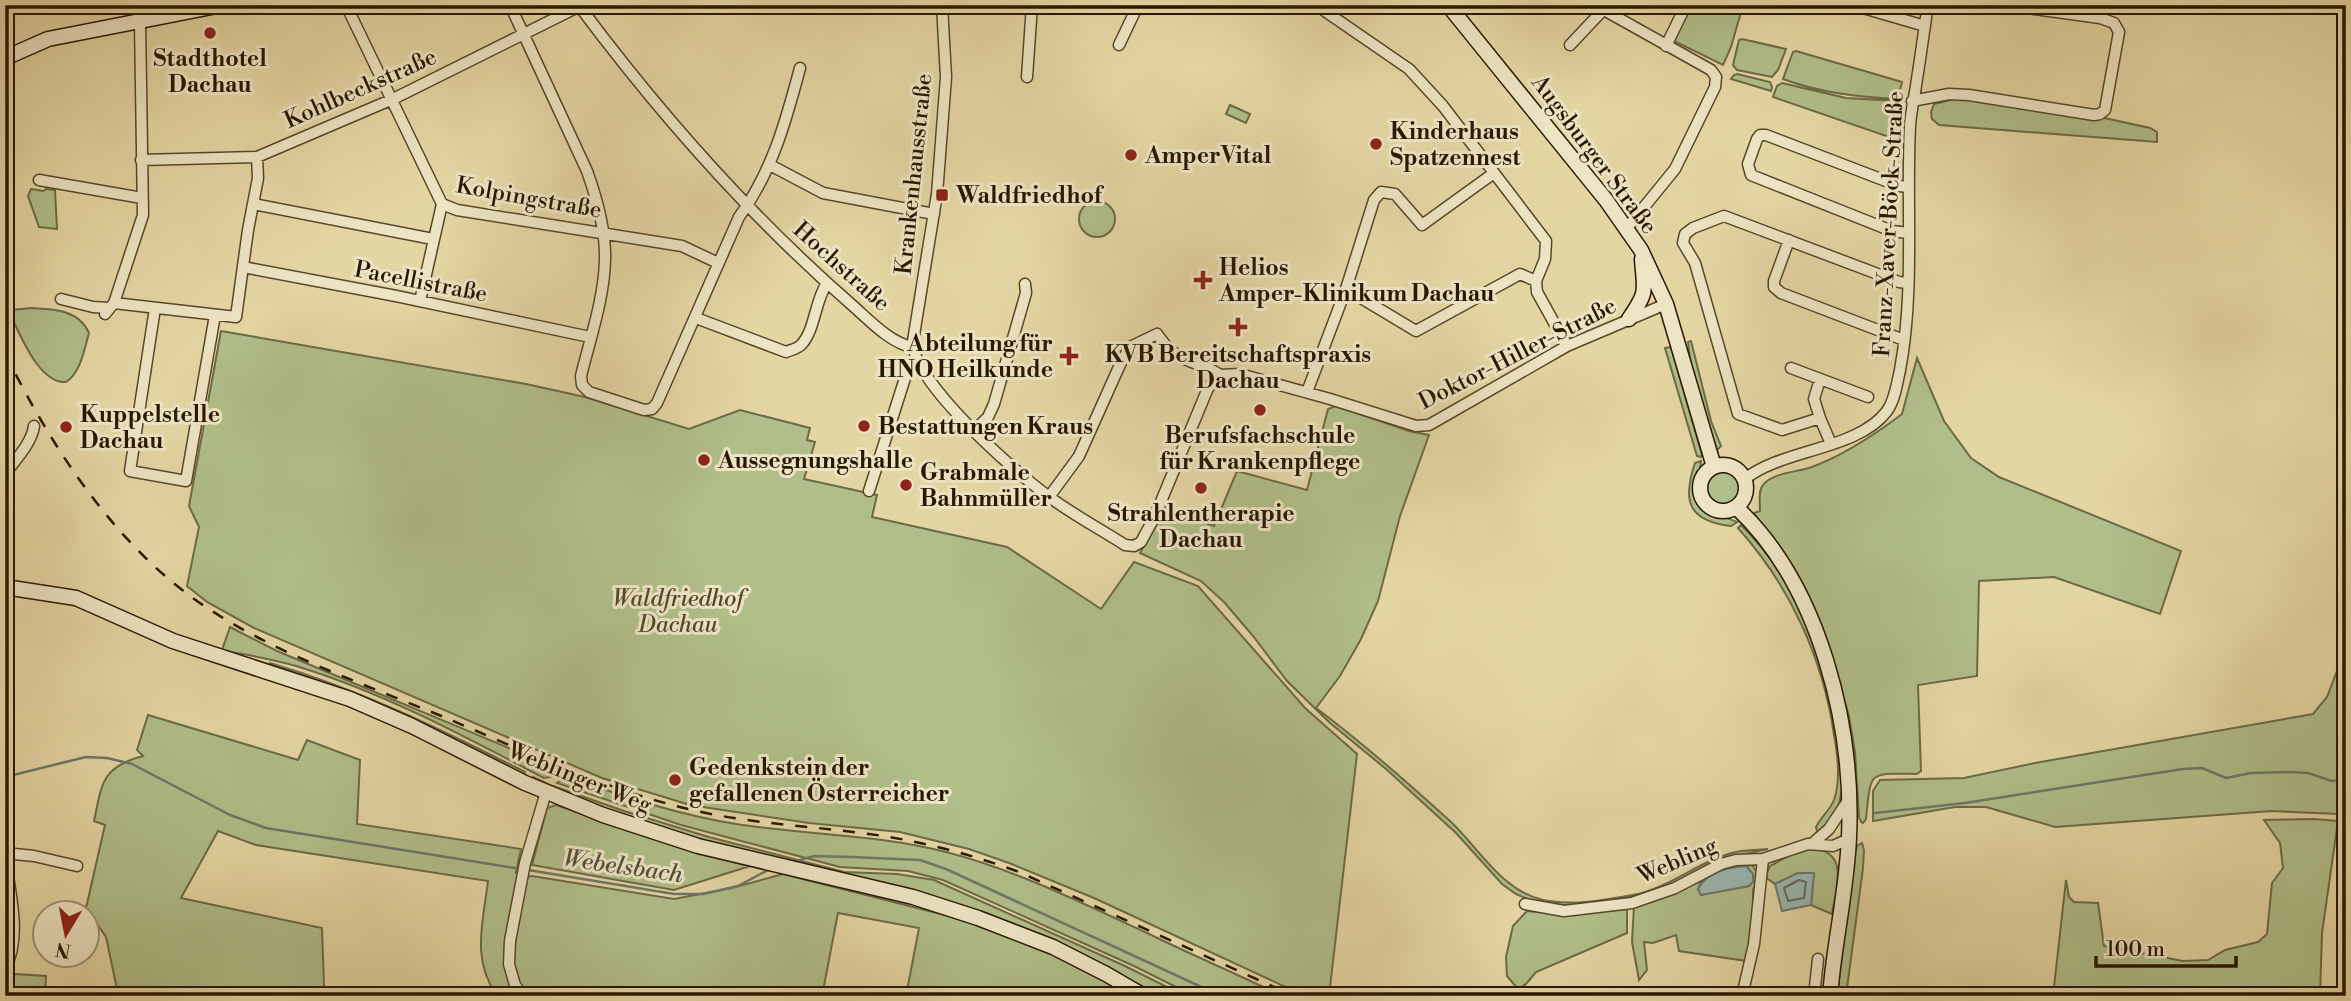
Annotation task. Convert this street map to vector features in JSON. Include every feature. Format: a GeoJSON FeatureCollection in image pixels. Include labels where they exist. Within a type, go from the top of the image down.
{"type":"FeatureCollection","features":[{"type":"Feature","properties":{"kind":"main road"},"geometry":{"type":"LineString","coordinates":[[5,58],[48,39],[140,22],[193,8],[222,5]]}},
{"type":"Feature","properties":{"kind":"main road","name":"Augsburger Straße"},"geometry":{"type":"LineString","coordinates":[[1448,5],[1628,228],[1641,250],[1666,304],[1714,467]]}},
{"type":"Feature","properties":{"kind":"main road"},"geometry":{"type":"LineString","coordinates":[[1629,319],[1643,296],[1645,287],[1641,250]]}},
{"type":"Feature","properties":{"kind":"main road"},"geometry":{"type":"LineString","coordinates":[[1721,465],[1735,468],[1745,479],[1746,495],[1737,508],[1729,511],[1714,510],[1703,500],[1700,484],[1714,467],[1721,465]]}},
{"type":"Feature","properties":{"kind":"main road"},"geometry":{"type":"LineString","coordinates":[[1737,508],[1762,535],[1789,576],[1814,628],[1825,659],[1842,726],[1850,798],[1849,839],[1830,996]]}},
{"type":"Feature","properties":{"kind":"main road","name":"Weblinger Weg"},"geometry":{"type":"LineString","coordinates":[[5,587],[76,598],[173,641],[350,699],[412,726],[546,792],[603,815],[698,846],[913,897],[978,918],[1053,947],[1144,996]]}},
{"type":"Feature","properties":{"kind":"street","name":"Kolpingstraße"},"geometry":{"type":"LineString","coordinates":[[346,5],[442,204],[457,210],[682,246],[718,263]]}},
{"type":"Feature","properties":{"kind":"street"},"geometry":{"type":"LineString","coordinates":[[510,5],[587,171],[597,200],[605,260],[599,303],[581,376],[582,385],[589,392],[645,410],[652,409],[657,403],[739,217],[770,165],[786,121],[800,68]]}},
{"type":"Feature","properties":{"kind":"street","name":"Krankenhausstraße"},"geometry":{"type":"LineString","coordinates":[[912,347],[934,214],[946,77],[942,5]]}},
{"type":"Feature","properties":{"kind":"street"},"geometry":{"type":"LineString","coordinates":[[1027,78],[1032,5]]}},
{"type":"Feature","properties":{"kind":"street"},"geometry":{"type":"LineString","coordinates":[[1119,45],[1138,5]]}},
{"type":"Feature","properties":{"kind":"street"},"geometry":{"type":"LineString","coordinates":[[1316,5],[1409,69],[1443,106],[1546,242],[1545,259],[1536,281],[1537,292],[1567,346]]}},
{"type":"Feature","properties":{"kind":"street"},"geometry":{"type":"LineString","coordinates":[[1666,46],[1686,5]]}},
{"type":"Feature","properties":{"kind":"street"},"geometry":{"type":"LineString","coordinates":[[1853,5],[1925,26]]}},
{"type":"Feature","properties":{"kind":"street","name":"Franz-Xaver-Böck-Straße"},"geometry":{"type":"LineString","coordinates":[[1745,479],[1765,466],[1855,435],[1874,424],[1888,410],[1898,382],[1904,340],[1912,101],[1928,5]]}},
{"type":"Feature","properties":{"kind":"street"},"geometry":{"type":"LineString","coordinates":[[1912,101],[1950,94],[2100,114],[2107,103],[2119,32],[2114,23],[2100,18],[2006,5]]}},
{"type":"Feature","properties":{"kind":"street"},"geometry":{"type":"LineString","coordinates":[[2100,18],[2101,5]]}},
{"type":"Feature","properties":{"kind":"street","name":"Kohlbeckstraße"},"geometry":{"type":"LineString","coordinates":[[141,160],[257,157],[393,100],[581,6]]}},
{"type":"Feature","properties":{"kind":"street","name":"Hochstraße"},"geometry":{"type":"LineString","coordinates":[[581,6],[640,83],[748,205],[827,283],[893,339],[912,347]]}},
{"type":"Feature","properties":{"kind":"street"},"geometry":{"type":"LineString","coordinates":[[1570,45],[1599,8],[1711,70],[1716,77],[1715,87],[1675,169],[1628,228]]}},
{"type":"Feature","properties":{"kind":"street"},"geometry":{"type":"LineString","coordinates":[[109,308],[143,215],[140,22]]}},
{"type":"Feature","properties":{"kind":"street"},"geometry":{"type":"LineString","coordinates":[[1908,187],[1899,186],[1766,135],[1760,135],[1757,139],[1748,164],[1751,176],[1892,231],[1908,233]]}},
{"type":"Feature","properties":{"kind":"street"},"geometry":{"type":"LineString","coordinates":[[61,299],[98,308],[155,308],[236,317],[258,178],[257,157]]}},
{"type":"Feature","properties":{"kind":"street"},"geometry":{"type":"LineString","coordinates":[[770,165],[823,194],[934,214]]}},
{"type":"Feature","properties":{"kind":"street"},"geometry":{"type":"LineString","coordinates":[[1307,392],[1346,289],[1374,200],[1381,192],[1395,194],[1422,225],[1494,173]]}},
{"type":"Feature","properties":{"kind":"street"},"geometry":{"type":"LineString","coordinates":[[39,180],[142,198]]}},
{"type":"Feature","properties":{"kind":"street"},"geometry":{"type":"LineString","coordinates":[[253,204],[433,239]]}},
{"type":"Feature","properties":{"kind":"street"},"geometry":{"type":"LineString","coordinates":[[420,301],[442,204]]}},
{"type":"Feature","properties":{"kind":"street"},"geometry":{"type":"LineString","coordinates":[[1820,418],[1782,430],[1738,414],[1695,263],[1683,243],[1685,234],[1724,216],[1899,282],[1908,283]]}},
{"type":"Feature","properties":{"kind":"street"},"geometry":{"type":"LineString","coordinates":[[1789,240],[1774,287],[1781,293],[1904,340]]}},
{"type":"Feature","properties":{"kind":"street","name":"Pacellistraße"},"geometry":{"type":"LineString","coordinates":[[243,267],[590,337]]}},
{"type":"Feature","properties":{"kind":"street"},"geometry":{"type":"LineString","coordinates":[[1346,289],[1416,331],[1520,274],[1536,281]]}},
{"type":"Feature","properties":{"kind":"street"},"geometry":{"type":"LineString","coordinates":[[696,318],[786,352],[800,347],[827,283]]}},
{"type":"Feature","properties":{"kind":"street"},"geometry":{"type":"LineString","coordinates":[[974,431],[988,417],[994,404],[1026,293],[1025,284]]}},
{"type":"Feature","properties":{"kind":"street","name":"Doktor-Hiller-Straße"},"geometry":{"type":"LineString","coordinates":[[1049,497],[1079,456],[1123,358],[1132,346],[1157,334],[1168,349],[1179,357],[1220,375],[1240,374],[1416,426],[1429,425],[1567,346],[1666,304]]}},
{"type":"Feature","properties":{"kind":"street"},"geometry":{"type":"LineString","coordinates":[[155,308],[130,471],[186,481],[215,315]]}},
{"type":"Feature","properties":{"kind":"street"},"geometry":{"type":"LineString","coordinates":[[912,347],[917,361],[948,403],[974,431],[1049,497],[1125,545],[1135,546],[1141,542],[1155,516],[1208,388],[1220,375]]}},
{"type":"Feature","properties":{"kind":"street"},"geometry":{"type":"LineString","coordinates":[[869,491],[906,375],[917,361]]}},
{"type":"Feature","properties":{"kind":"street"},"geometry":{"type":"LineString","coordinates":[[1791,368],[1868,397]]}},
{"type":"Feature","properties":{"kind":"street"},"geometry":{"type":"LineString","coordinates":[[1820,379],[1814,398],[1830,443]]}},
{"type":"Feature","properties":{"kind":"street"},"geometry":{"type":"LineString","coordinates":[[5,474],[23,450],[34,426]]}},
{"type":"Feature","properties":{"kind":"street"},"geometry":{"type":"LineString","coordinates":[[523,996],[515,985],[509,964],[510,942],[524,869],[546,792]]}},
{"type":"Feature","properties":{"kind":"street"},"geometry":{"type":"LineString","coordinates":[[1818,839],[1829,829],[1850,798]]}},
{"type":"Feature","properties":{"kind":"street","name":"Webling"},"geometry":{"type":"LineString","coordinates":[[1525,904],[1564,911],[1632,903],[1675,888],[1721,864],[1736,860],[1763,859],[1818,839],[1833,846],[1849,839]]}},
{"type":"Feature","properties":{"kind":"street"},"geometry":{"type":"LineString","coordinates":[[5,853],[34,856],[77,866]]}},
{"type":"Feature","properties":{"kind":"street"},"geometry":{"type":"LineString","coordinates":[[5,858],[14,937],[10,960],[5,969]]}},
{"type":"Feature","properties":{"kind":"street"},"geometry":{"type":"LineString","coordinates":[[1742,996],[1754,944],[1763,859]]}},
{"type":"Feature","properties":{"kind":"street"},"geometry":{"type":"LineString","coordinates":[[1814,996],[1818,959]]}},
{"type":"Feature","properties":{"kind":"green space"},"geometry":{"type":"Polygon","coordinates":[[[1691,5],[1717,5],[1729,12],[1732,5],[1743,5],[1723,65],[1674,41],[1691,5]]]}},
{"type":"Feature","properties":{"kind":"green space"},"geometry":{"type":"Polygon","coordinates":[[[1739,40],[1786,49],[1778,70],[1772,77],[1737,70],[1733,65],[1739,40]]]}},
{"type":"Feature","properties":{"kind":"green space"},"geometry":{"type":"Polygon","coordinates":[[[1793,52],[1902,82],[1898,99],[1840,94],[1783,79],[1793,52]]]}},
{"type":"Feature","properties":{"kind":"green space"},"geometry":{"type":"Polygon","coordinates":[[[1737,74],[1770,82],[1771,91],[1731,79],[1737,74]]]}},
{"type":"Feature","properties":{"kind":"green space"},"geometry":{"type":"Polygon","coordinates":[[[1782,83],[1846,98],[1899,101],[1896,137],[1892,138],[1773,97],[1777,86],[1782,83]]]}},
{"type":"Feature","properties":{"kind":"green space"},"geometry":{"type":"Polygon","coordinates":[[[1959,98],[2100,117],[2150,128],[2157,132],[2157,142],[1939,125],[1932,119],[1934,104],[1959,98]]]}},
{"type":"Feature","properties":{"kind":"green space"},"geometry":{"type":"Polygon","coordinates":[[[1230,105],[1250,114],[1246,123],[1226,114],[1230,105]]]}},
{"type":"Feature","properties":{"kind":"green space"},"geometry":{"type":"Polygon","coordinates":[[[31,189],[55,190],[57,229],[39,227],[28,196],[31,189]]]}},
{"type":"Feature","properties":{"kind":"green space"},"geometry":{"type":"Polygon","coordinates":[[[1097,201],[1110,206],[1115,219],[1110,232],[1097,237],[1084,232],[1079,219],[1084,206],[1097,201]]]}},
{"type":"Feature","properties":{"kind":"green space"},"geometry":{"type":"Polygon","coordinates":[[[11,310],[57,310],[72,315],[85,325],[89,333],[79,367],[66,382],[47,375],[39,367],[10,314],[11,310]]]}},
{"type":"Feature","properties":{"kind":"green space","name":"Waldfriedhof Dachau"},"geometry":{"type":"Polygon","coordinates":[[[221,331],[526,384],[585,397],[689,429],[740,410],[810,428],[807,440],[815,442],[804,479],[877,495],[872,517],[1007,547],[1101,609],[1134,562],[1198,586],[1305,708],[1357,754],[1329,996],[1305,996],[1094,898],[969,849],[900,832],[809,823],[690,805],[602,778],[254,628],[207,602],[187,586],[199,527],[189,506],[221,331]]]}},
{"type":"Feature","properties":{"kind":"green space"},"geometry":{"type":"Polygon","coordinates":[[[1691,341],[1711,421],[1721,446],[1717,450],[1698,397],[1688,342],[1691,341]]]}},
{"type":"Feature","properties":{"kind":"green space"},"geometry":{"type":"Polygon","coordinates":[[[1671,347],[1701,457],[1697,456],[1665,348],[1671,347]]]}},
{"type":"Feature","properties":{"kind":"green space"},"geometry":{"type":"Polygon","coordinates":[[[1917,358],[1944,421],[1971,458],[1999,477],[2181,551],[2160,614],[2054,577],[1979,581],[1977,676],[1918,685],[1921,771],[1917,774],[1889,774],[1875,778],[1871,783],[1866,819],[1863,823],[1859,817],[1855,752],[1849,716],[1832,659],[1774,545],[1754,513],[1760,511],[1760,490],[1767,481],[1778,475],[1809,468],[1834,458],[1869,438],[1902,414],[1917,358]]]}},
{"type":"Feature","properties":{"kind":"green space"},"geometry":{"type":"Polygon","coordinates":[[[1336,406],[1409,431],[1429,435],[1400,516],[1378,601],[1340,676],[1316,708],[1450,821],[1503,878],[1515,888],[1543,900],[1576,902],[1633,895],[1660,886],[1723,856],[1740,851],[1768,849],[1741,855],[1653,894],[1564,905],[1535,902],[1516,894],[1502,884],[1456,833],[1386,769],[1330,723],[1287,681],[1224,602],[1201,581],[1140,553],[1164,508],[1214,526],[1237,471],[1307,490],[1328,409],[1336,406]]]}},
{"type":"Feature","properties":{"kind":"green space"},"geometry":{"type":"Polygon","coordinates":[[[1701,461],[1694,487],[1698,505],[1708,513],[1737,522],[1731,526],[1705,519],[1692,507],[1689,498],[1691,476],[1695,463],[1701,461]]]}},
{"type":"Feature","properties":{"kind":"green space"},"geometry":{"type":"Polygon","coordinates":[[[1724,472],[1736,477],[1741,489],[1736,501],[1724,506],[1712,501],[1707,489],[1712,477],[1724,472]]]}},
{"type":"Feature","properties":{"kind":"green space"},"geometry":{"type":"Polygon","coordinates":[[[1741,525],[1771,560],[1796,600],[1816,644],[1831,688],[1841,755],[1842,783],[1836,813],[1820,831],[1817,831],[1816,827],[1834,800],[1838,776],[1838,760],[1822,678],[1813,651],[1788,599],[1757,550],[1738,528],[1741,525]]]}},
{"type":"Feature","properties":{"kind":"green space"},"geometry":{"type":"Polygon","coordinates":[[[230,627],[277,651],[559,769],[555,776],[544,778],[422,716],[360,689],[296,666],[222,650],[230,627]]]}},
{"type":"Feature","properties":{"kind":"green space"},"geometry":{"type":"Polygon","coordinates":[[[2346,647],[2346,776],[2338,814],[2272,811],[2055,827],[1986,807],[1955,807],[1873,821],[1873,791],[1880,780],[1964,778],[2313,714],[2327,697],[2346,647]]]}},
{"type":"Feature","properties":{"kind":"green space"},"geometry":{"type":"Polygon","coordinates":[[[270,663],[336,685],[400,712],[525,772],[524,775],[267,665],[270,663]]]}},
{"type":"Feature","properties":{"kind":"green space"},"geometry":{"type":"Polygon","coordinates":[[[148,715],[298,760],[307,740],[360,760],[357,824],[521,849],[516,873],[525,877],[674,899],[732,888],[783,874],[992,927],[1052,952],[1134,996],[906,996],[919,928],[838,913],[822,996],[497,996],[489,982],[481,954],[488,881],[256,845],[218,831],[181,898],[322,928],[324,986],[321,996],[151,996],[117,989],[106,937],[102,931],[102,900],[88,900],[105,825],[94,821],[106,779],[119,766],[143,756],[137,750],[148,715]]]}},
{"type":"Feature","properties":{"kind":"green space"},"geometry":{"type":"Polygon","coordinates":[[[533,777],[624,811],[709,837],[844,872],[897,874],[934,880],[1185,996],[1152,996],[1027,931],[620,816],[532,779],[533,777]]]}},
{"type":"Feature","properties":{"kind":"green space"},"geometry":{"type":"Polygon","coordinates":[[[573,778],[694,816],[762,828],[920,846],[972,859],[1073,899],[1282,996],[1194,996],[943,880],[908,871],[840,867],[681,825],[557,783],[562,779],[573,778]]]}},
{"type":"Feature","properties":{"kind":"green space"},"geometry":{"type":"Polygon","coordinates":[[[556,805],[696,852],[750,866],[674,890],[532,865],[547,808],[556,805]]]}},
{"type":"Feature","properties":{"kind":"green space"},"geometry":{"type":"Polygon","coordinates":[[[2264,820],[2338,821],[2322,933],[2320,996],[2053,996],[2066,880],[2069,897],[2074,902],[2098,903],[2104,946],[2183,961],[2208,960],[2225,950],[2258,942],[2267,934],[2272,883],[2283,868],[2280,843],[2264,820]]]}},
{"type":"Feature","properties":{"kind":"green space"},"geometry":{"type":"Polygon","coordinates":[[[1862,843],[1863,868],[1846,996],[1837,996],[1855,852],[1857,846],[1862,843]]]}},
{"type":"Feature","properties":{"kind":"green space"},"geometry":{"type":"Polygon","coordinates":[[[1813,848],[1825,851],[1836,864],[1838,883],[1832,914],[1811,905],[1814,873],[1798,873],[1775,884],[1765,877],[1770,866],[1792,854],[1813,848]]]}},
{"type":"Feature","properties":{"kind":"green space"},"geometry":{"type":"Polygon","coordinates":[[[1752,865],[1757,881],[1753,890],[1753,920],[1747,961],[1679,951],[1676,935],[1653,943],[1644,942],[1647,970],[1639,980],[1632,942],[1634,906],[1702,881],[1698,889],[1701,895],[1749,886],[1753,882],[1753,875],[1746,866],[1752,865]]]}},
{"type":"Feature","properties":{"kind":"green space"},"geometry":{"type":"Polygon","coordinates":[[[1627,909],[1627,933],[1536,972],[1518,989],[1507,976],[1506,957],[1513,926],[1527,911],[1567,915],[1627,909]]]}},
{"type":"Feature","properties":{"kind":"green space"},"geometry":{"type":"Polygon","coordinates":[[[16,974],[46,976],[45,996],[5,996],[5,978],[16,974]]]}},
{"type":"Feature","properties":{"kind":"water"},"geometry":{"type":"Polygon","coordinates":[[[1746,866],[1753,874],[1753,882],[1749,886],[1701,895],[1698,889],[1712,874],[1746,866]]]}},
{"type":"Feature","properties":{"kind":"water"},"geometry":{"type":"Polygon","coordinates":[[[1798,873],[1814,873],[1811,905],[1782,911],[1775,884],[1798,873]]]}},
{"type":"Feature","properties":{"kind":"waterway","name":"Webelsbach"},"geometry":{"type":"LineString","coordinates":[[5,777],[86,757],[107,758],[132,764],[230,815],[266,828],[521,869]]}},
{"type":"Feature","properties":{"kind":"waterway"},"geometry":{"type":"LineString","coordinates":[[1875,813],[1965,803],[2183,769],[2202,768],[2226,778],[2251,773],[2291,772],[2308,773],[2332,781],[2342,780],[2346,775]]}},
{"type":"Feature","properties":{"kind":"waterway","name":"Webelsbach"},"geometry":{"type":"LineString","coordinates":[[793,862],[814,856],[920,860],[946,869],[1221,996]]}},
{"type":"Feature","properties":{"kind":"waterway","name":"Webelsbach"},"geometry":{"type":"LineString","coordinates":[[528,870],[674,894],[703,894],[738,886],[770,869]]}},
{"type":"Feature","properties":{"kind":"railway"},"geometry":{"type":"LineString","coordinates":[[5,353],[44,426],[67,462],[118,529],[147,560],[179,587],[239,628],[268,643],[541,759],[634,794],[718,815],[907,840],[1001,865],[1294,996]]}},
{"type":"Feature","properties":{"kind":"place","name":"Stadthotel Dachau"},"geometry":{"type":"Point","coordinates":[210,33]}},
{"type":"Feature","properties":{"kind":"place","name":"Kinderhaus Spatzennest"},"geometry":{"type":"Point","coordinates":[1376,144]}},
{"type":"Feature","properties":{"kind":"place","name":"AmperVital"},"geometry":{"type":"Point","coordinates":[1131,155]}},
{"type":"Feature","properties":{"kind":"place","name":"Waldfriedhof"},"geometry":{"type":"Point","coordinates":[942,195]}},
{"type":"Feature","properties":{"kind":"place","name":"Helios Amper-Klinikum Dachau"},"geometry":{"type":"Point","coordinates":[1203,280]}},
{"type":"Feature","properties":{"kind":"place","name":"KVB Bereitschaftspraxis Dachau"},"geometry":{"type":"Point","coordinates":[1238,327]}},
{"type":"Feature","properties":{"kind":"place","name":"Abteilung für HNO Heilkunde"},"geometry":{"type":"Point","coordinates":[1069,356]}},
{"type":"Feature","properties":{"kind":"place","name":"Berufsfachschule für Krankenpflege"},"geometry":{"type":"Point","coordinates":[1260,410]}},
{"type":"Feature","properties":{"kind":"place","name":"Bestattungen Kraus"},"geometry":{"type":"Point","coordinates":[864,426]}},
{"type":"Feature","properties":{"kind":"place","name":"Kuppelstelle Dachau"},"geometry":{"type":"Point","coordinates":[66,427]}},
{"type":"Feature","properties":{"kind":"place","name":"Aussegnungshalle"},"geometry":{"type":"Point","coordinates":[704,460]}},
{"type":"Feature","properties":{"kind":"place","name":"Grabmale Bahnmüller"},"geometry":{"type":"Point","coordinates":[906,485]}},
{"type":"Feature","properties":{"kind":"place","name":"Strahlentherapie Dachau"},"geometry":{"type":"Point","coordinates":[1201,488]}},
{"type":"Feature","properties":{"kind":"place","name":"Gedenkstein der gefallenen Österreicher"},"geometry":{"type":"Point","coordinates":[675,780]}}]}
